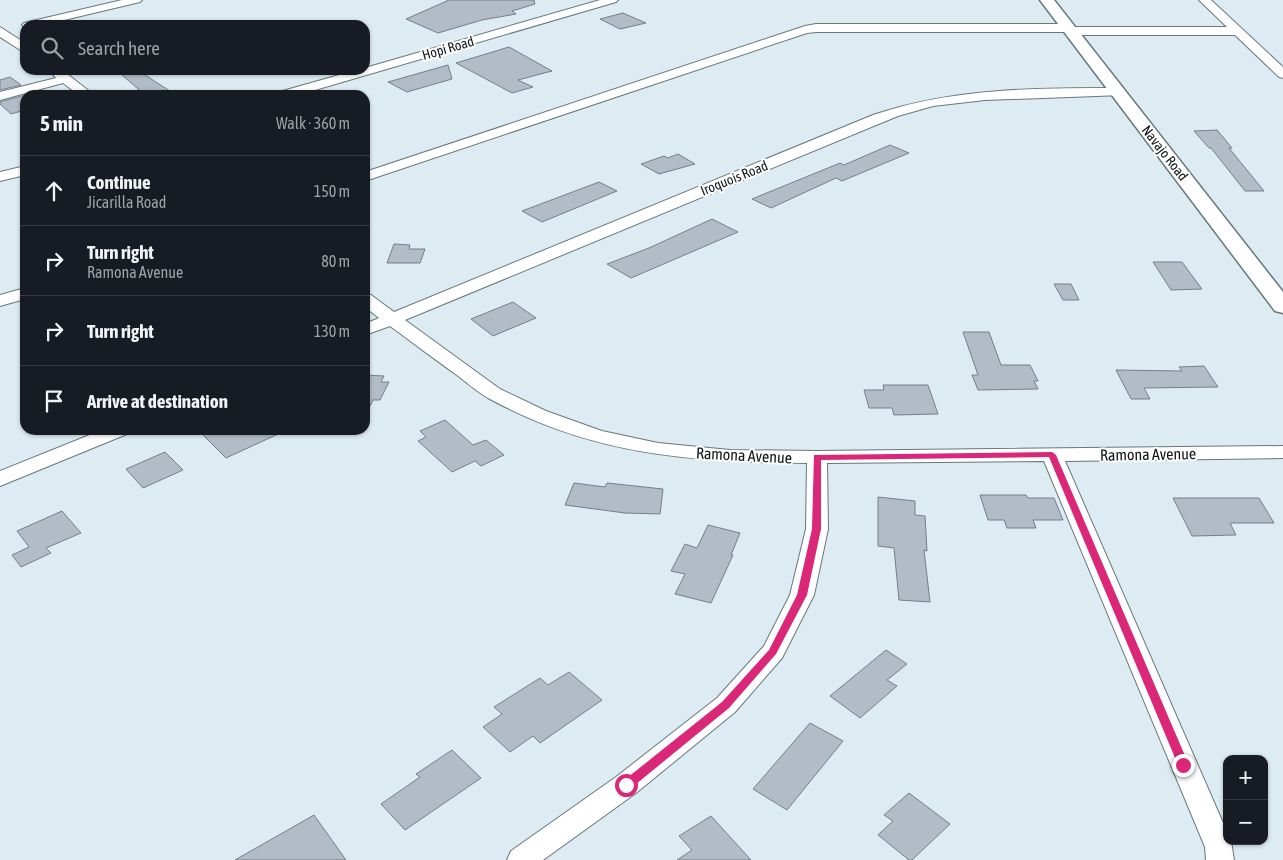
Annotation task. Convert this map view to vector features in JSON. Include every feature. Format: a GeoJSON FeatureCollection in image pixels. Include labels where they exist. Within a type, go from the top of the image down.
{"type":"FeatureCollection","features":[{"type":"Feature","properties":{"kind":"main road","name":"Navajo Road"},"geometry":{"type":"LineString","coordinates":[[1047,0],[1283,306]]}},
{"type":"Feature","properties":{"kind":"street"},"geometry":{"type":"LineString","coordinates":[[49,20],[136,0]]}},
{"type":"Feature","properties":{"kind":"street","name":"Hopi Road"},"geometry":{"type":"LineString","coordinates":[[370,70],[612,0]]}},
{"type":"Feature","properties":{"kind":"street"},"geometry":{"type":"LineString","coordinates":[[1205,0],[1283,74]]}},
{"type":"Feature","properties":{"kind":"street"},"geometry":{"type":"LineString","coordinates":[[0,31],[20,27]]}},
{"type":"Feature","properties":{"kind":"street"},"geometry":{"type":"LineString","coordinates":[[370,175],[805,30],[816,28],[1237,31]]}},
{"type":"Feature","properties":{"kind":"street"},"geometry":{"type":"LineString","coordinates":[[0,31],[20,45]]}},
{"type":"Feature","properties":{"kind":"street"},"geometry":{"type":"LineString","coordinates":[[60,75],[80,90]]}},
{"type":"Feature","properties":{"kind":"street","name":"Hopi Road"},"geometry":{"type":"LineString","coordinates":[[301,90],[353,75]]}},
{"type":"Feature","properties":{"kind":"street"},"geometry":{"type":"LineString","coordinates":[[23,90],[65,79]]}},
{"type":"Feature","properties":{"kind":"street"},"geometry":{"type":"LineString","coordinates":[[0,96],[20,91]]}},
{"type":"Feature","properties":{"kind":"street","name":"Iroquois Road"},"geometry":{"type":"LineString","coordinates":[[370,328],[878,118],[908,108],[939,101],[982,96],[1118,92]]}},
{"type":"Feature","properties":{"kind":"street"},"geometry":{"type":"LineString","coordinates":[[0,177],[20,171]]}},
{"type":"Feature","properties":{"kind":"street"},"geometry":{"type":"LineString","coordinates":[[0,301],[20,295]]}},
{"type":"Feature","properties":{"kind":"street","name":"Ramona Avenue"},"geometry":{"type":"LineString","coordinates":[[370,304],[493,393],[539,415],[597,436],[658,449],[730,456],[817,457],[1283,452]]}},
{"type":"Feature","properties":{"kind":"street"},"geometry":{"type":"LineString","coordinates":[[0,479],[108,435]]}},
{"type":"Feature","properties":{"kind":"street"},"geometry":{"type":"LineString","coordinates":[[1052,455],[1219,847],[1220,860]]}},
{"type":"Feature","properties":{"kind":"street"},"geometry":{"type":"LineString","coordinates":[[521,860],[626,785],[726,705],[772,652],[802,595],[816,529],[817,457]]}},
{"type":"Feature","properties":{"kind":"building"},"geometry":{"type":"Polygon","coordinates":[[[449,0],[534,0],[535,4],[512,11],[516,14],[482,20],[438,33],[406,19],[449,0]]]}},
{"type":"Feature","properties":{"kind":"building"},"geometry":{"type":"Polygon","coordinates":[[[623,13],[646,23],[620,29],[600,19],[623,13]]]}},
{"type":"Feature","properties":{"kind":"building"},"geometry":{"type":"Polygon","coordinates":[[[509,47],[552,71],[518,80],[533,87],[512,93],[456,63],[509,47]]]}},
{"type":"Feature","properties":{"kind":"building"},"geometry":{"type":"Polygon","coordinates":[[[448,65],[452,79],[407,92],[388,82],[448,65]]]}},
{"type":"Feature","properties":{"kind":"building"},"geometry":{"type":"Polygon","coordinates":[[[122,75],[145,75],[168,90],[139,90],[122,75]]]}},
{"type":"Feature","properties":{"kind":"building"},"geometry":{"type":"Polygon","coordinates":[[[10,77],[21,85],[0,90],[0,80],[10,77]]]}},
{"type":"Feature","properties":{"kind":"building"},"geometry":{"type":"Polygon","coordinates":[[[20,96],[20,111],[11,114],[0,102],[20,96]]]}},
{"type":"Feature","properties":{"kind":"building"},"geometry":{"type":"Polygon","coordinates":[[[1217,130],[1264,191],[1245,191],[1211,148],[1194,131],[1217,130]]]}},
{"type":"Feature","properties":{"kind":"building"},"geometry":{"type":"Polygon","coordinates":[[[890,145],[909,153],[842,181],[836,178],[771,208],[752,199],[840,163],[844,165],[890,145]]]}},
{"type":"Feature","properties":{"kind":"building"},"geometry":{"type":"Polygon","coordinates":[[[678,154],[695,164],[659,174],[641,164],[664,156],[668,158],[678,154]]]}},
{"type":"Feature","properties":{"kind":"building"},"geometry":{"type":"Polygon","coordinates":[[[599,182],[617,191],[542,222],[522,211],[599,182]]]}},
{"type":"Feature","properties":{"kind":"building"},"geometry":{"type":"Polygon","coordinates":[[[712,219],[738,232],[631,278],[607,264],[649,248],[712,219]]]}},
{"type":"Feature","properties":{"kind":"building"},"geometry":{"type":"Polygon","coordinates":[[[394,244],[410,245],[409,249],[425,249],[420,263],[387,263],[394,244]]]}},
{"type":"Feature","properties":{"kind":"building"},"geometry":{"type":"Polygon","coordinates":[[[1153,262],[1182,262],[1202,289],[1171,290],[1153,262]]]}},
{"type":"Feature","properties":{"kind":"building"},"geometry":{"type":"Polygon","coordinates":[[[1054,284],[1071,284],[1079,300],[1063,300],[1054,284]]]}},
{"type":"Feature","properties":{"kind":"building"},"geometry":{"type":"Polygon","coordinates":[[[513,302],[536,318],[493,336],[471,319],[513,302]]]}},
{"type":"Feature","properties":{"kind":"building"},"geometry":{"type":"Polygon","coordinates":[[[963,332],[989,332],[1001,365],[1030,365],[1038,381],[1034,381],[1038,389],[978,390],[972,375],[978,375],[963,332]]]}},
{"type":"Feature","properties":{"kind":"building"},"geometry":{"type":"Polygon","coordinates":[[[1204,366],[1218,387],[1144,388],[1150,399],[1131,399],[1116,370],[1182,371],[1179,367],[1204,366]]]}},
{"type":"Feature","properties":{"kind":"building"},"geometry":{"type":"Polygon","coordinates":[[[370,375],[384,376],[381,382],[389,382],[380,400],[373,400],[370,406],[370,375]]]}},
{"type":"Feature","properties":{"kind":"building"},"geometry":{"type":"Polygon","coordinates":[[[883,385],[928,385],[938,414],[894,415],[892,408],[869,408],[864,390],[884,390],[883,385]]]}},
{"type":"Feature","properties":{"kind":"building"},"geometry":{"type":"Polygon","coordinates":[[[445,420],[473,445],[486,440],[504,455],[481,466],[475,461],[452,472],[418,441],[426,437],[420,431],[445,420]]]}},
{"type":"Feature","properties":{"kind":"building"},"geometry":{"type":"Polygon","coordinates":[[[203,435],[276,435],[226,458],[203,435]]]}},
{"type":"Feature","properties":{"kind":"building"},"geometry":{"type":"Polygon","coordinates":[[[165,452],[183,470],[143,488],[126,469],[165,452]]]}},
{"type":"Feature","properties":{"kind":"building"},"geometry":{"type":"Polygon","coordinates":[[[574,483],[605,487],[607,483],[663,489],[660,514],[625,513],[565,505],[574,483]]]}},
{"type":"Feature","properties":{"kind":"building"},"geometry":{"type":"Polygon","coordinates":[[[980,495],[1026,495],[1028,498],[1054,498],[1063,520],[1033,520],[1036,528],[1007,528],[1004,520],[988,520],[980,495]]]}},
{"type":"Feature","properties":{"kind":"building"},"geometry":{"type":"Polygon","coordinates":[[[878,497],[915,501],[915,515],[925,516],[927,551],[924,550],[930,602],[899,600],[894,548],[878,546],[878,497]]]}},
{"type":"Feature","properties":{"kind":"building"},"geometry":{"type":"Polygon","coordinates":[[[1173,498],[1259,498],[1274,523],[1230,523],[1236,535],[1192,536],[1173,498]]]}},
{"type":"Feature","properties":{"kind":"building"},"geometry":{"type":"Polygon","coordinates":[[[62,511],[81,533],[46,548],[51,553],[21,567],[12,555],[29,547],[17,531],[62,511]]]}},
{"type":"Feature","properties":{"kind":"building"},"geometry":{"type":"Polygon","coordinates":[[[708,525],[740,533],[731,555],[733,555],[711,603],[675,594],[685,574],[671,571],[685,544],[697,548],[708,525]]]}},
{"type":"Feature","properties":{"kind":"building"},"geometry":{"type":"Polygon","coordinates":[[[886,650],[907,664],[887,680],[897,686],[860,718],[830,696],[886,650]]]}},
{"type":"Feature","properties":{"kind":"building"},"geometry":{"type":"Polygon","coordinates":[[[569,672],[602,700],[540,743],[533,736],[510,752],[483,727],[502,714],[494,707],[540,678],[548,685],[569,672]]]}},
{"type":"Feature","properties":{"kind":"building"},"geometry":{"type":"Polygon","coordinates":[[[810,723],[843,741],[787,810],[753,789],[810,723]]]}},
{"type":"Feature","properties":{"kind":"building"},"geometry":{"type":"Polygon","coordinates":[[[452,750],[481,778],[405,830],[381,804],[420,777],[416,774],[452,750]]]}},
{"type":"Feature","properties":{"kind":"building"},"geometry":{"type":"Polygon","coordinates":[[[909,793],[950,824],[912,860],[909,860],[878,835],[893,821],[884,815],[909,793]]]}},
{"type":"Feature","properties":{"kind":"building"},"geometry":{"type":"Polygon","coordinates":[[[314,815],[346,860],[235,860],[314,815]]]}},
{"type":"Feature","properties":{"kind":"building"},"geometry":{"type":"Polygon","coordinates":[[[711,816],[751,860],[677,860],[692,850],[679,836],[711,816]]]}},
{"type":"Feature","properties":{"kind":"route"},"geometry":{"type":"LineString","coordinates":[[626,785],[726,705],[772,652],[802,595],[816,529],[817,457],[1052,455],[1183,765]]}}]}
